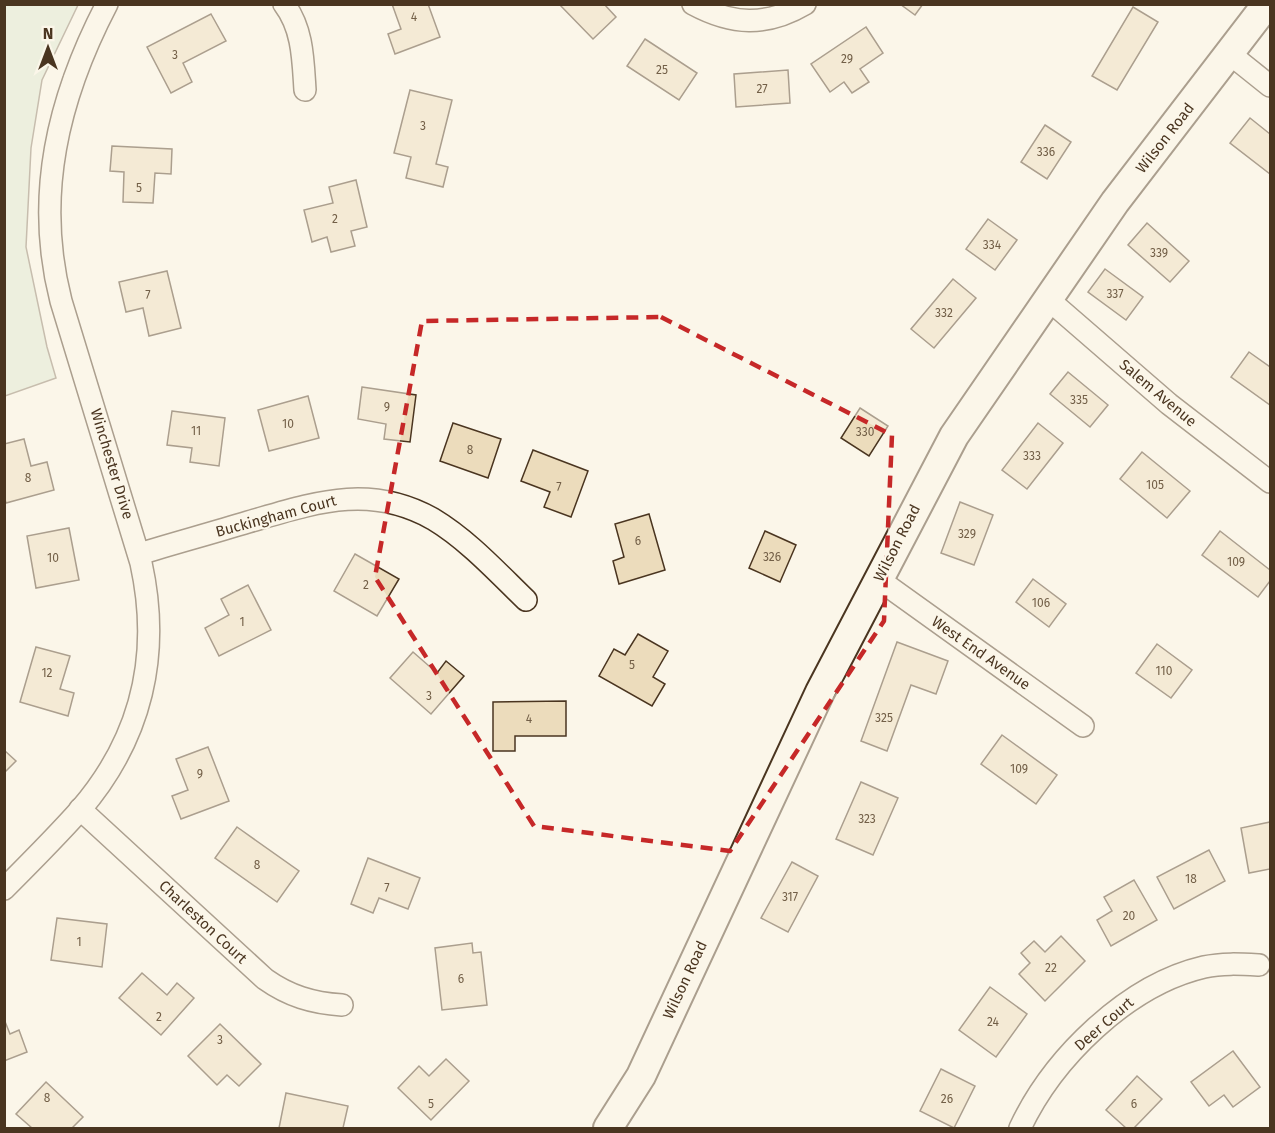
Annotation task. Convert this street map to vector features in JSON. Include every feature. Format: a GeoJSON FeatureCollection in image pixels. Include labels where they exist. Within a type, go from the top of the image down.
{"type":"FeatureCollection","features":[{"type":"Feature","properties":{"kind":"street","name":"Winchester Drive"},"geometry":{"type":"LineString","coordinates":[[4,889],[80,809],[102,781],[133,725],[144,686],[149,655],[147,590],[139,554],[61,301],[53,259],[50,225],[52,173],[61,117],[78,66],[107,4]]}},
{"type":"Feature","properties":{"kind":"street"},"geometry":{"type":"LineString","coordinates":[[284,4],[298,30],[306,90]]}},
{"type":"Feature","properties":{"kind":"street"},"geometry":{"type":"LineString","coordinates":[[693,4],[723,17],[755,21],[771,19],[805,4]]}},
{"type":"Feature","properties":{"kind":"street","name":"Wilson Road"},"geometry":{"type":"LineString","coordinates":[[608,1128],[641,1076],[815,703],[954,436],[1116,202],[1267,4]]}},
{"type":"Feature","properties":{"kind":"street"},"geometry":{"type":"LineString","coordinates":[[1230,54],[1270,86]]}},
{"type":"Feature","properties":{"kind":"street","name":"Salem Avenue"},"geometry":{"type":"LineString","coordinates":[[1048,300],[1168,404],[1270,482]]}},
{"type":"Feature","properties":{"kind":"street","name":"Buckingham Court"},"geometry":{"type":"LineString","coordinates":[[139,554],[310,504],[347,498],[374,499],[409,508],[444,526],[526,600]]}},
{"type":"Feature","properties":{"kind":"street","name":"West End Avenue"},"geometry":{"type":"LineString","coordinates":[[878,579],[1083,726]]}},
{"type":"Feature","properties":{"kind":"street","name":"Charleston Court"},"geometry":{"type":"LineString","coordinates":[[80,809],[265,979],[281,990],[300,998],[342,1005]]}},
{"type":"Feature","properties":{"kind":"street","name":"Deer Court"},"geometry":{"type":"LineString","coordinates":[[1020,1128],[1047,1080],[1070,1054],[1119,1008],[1140,993],[1203,968],[1231,964],[1259,965]]}},
{"type":"Feature","properties":{"kind":"highlighted area"},"geometry":{"type":"Polygon","coordinates":[[[661,317],[892,435],[884,621],[730,851],[534,826],[375,577],[422,321],[661,317]]]}},
{"type":"Feature","properties":{"kind":"green space"},"geometry":{"type":"Polygon","coordinates":[[[4,5],[78,5],[42,80],[31,148],[26,247],[47,347],[56,378],[5,396],[4,5]]]}},
{"type":"Feature","properties":{"kind":"building"},"geometry":{"type":"Polygon","coordinates":[[[392,4],[428,4],[440,37],[395,54],[388,34],[401,29],[392,4]]]}},
{"type":"Feature","properties":{"kind":"building"},"geometry":{"type":"Polygon","coordinates":[[[559,4],[604,4],[616,17],[593,39],[559,4]]]}},
{"type":"Feature","properties":{"kind":"building"},"geometry":{"type":"Polygon","coordinates":[[[900,4],[923,4],[915,15],[900,4]]]}},
{"type":"Feature","properties":{"kind":"building"},"geometry":{"type":"Polygon","coordinates":[[[1133,7],[1158,22],[1117,90],[1092,76],[1133,7]]]}},
{"type":"Feature","properties":{"kind":"building"},"geometry":{"type":"Polygon","coordinates":[[[211,14],[226,41],[183,63],[192,82],[171,93],[147,47],[211,14]]]}},
{"type":"Feature","properties":{"kind":"building"},"geometry":{"type":"Polygon","coordinates":[[[866,27],[883,53],[860,69],[869,82],[852,93],[844,82],[830,92],[811,64],[866,27]]]}},
{"type":"Feature","properties":{"kind":"building"},"geometry":{"type":"Polygon","coordinates":[[[645,39],[697,73],[679,100],[627,66],[645,39]]]}},
{"type":"Feature","properties":{"kind":"building"},"geometry":{"type":"Polygon","coordinates":[[[788,70],[790,103],[736,107],[734,74],[788,70]]]}},
{"type":"Feature","properties":{"kind":"building"},"geometry":{"type":"Polygon","coordinates":[[[410,90],[452,100],[436,164],[448,167],[443,187],[406,178],[411,157],[394,153],[410,90]]]}},
{"type":"Feature","properties":{"kind":"building"},"geometry":{"type":"Polygon","coordinates":[[[1250,118],[1270,134],[1270,174],[1230,143],[1250,118]]]}},
{"type":"Feature","properties":{"kind":"building"},"geometry":{"type":"Polygon","coordinates":[[[1045,125],[1071,142],[1047,179],[1021,162],[1045,125]]]}},
{"type":"Feature","properties":{"kind":"building"},"geometry":{"type":"Polygon","coordinates":[[[112,146],[172,149],[171,174],[155,173],[153,203],[123,202],[124,172],[110,171],[112,146]]]}},
{"type":"Feature","properties":{"kind":"building"},"geometry":{"type":"Polygon","coordinates":[[[356,180],[367,227],[351,231],[355,246],[331,252],[327,237],[312,242],[304,210],[333,203],[329,187],[356,180]]]}},
{"type":"Feature","properties":{"kind":"building"},"geometry":{"type":"Polygon","coordinates":[[[988,219],[1017,240],[995,270],[966,249],[988,219]]]}},
{"type":"Feature","properties":{"kind":"building"},"geometry":{"type":"Polygon","coordinates":[[[1147,223],[1189,261],[1170,282],[1128,245],[1147,223]]]}},
{"type":"Feature","properties":{"kind":"building"},"geometry":{"type":"Polygon","coordinates":[[[1105,269],[1143,297],[1126,320],[1088,292],[1105,269]]]}},
{"type":"Feature","properties":{"kind":"building"},"geometry":{"type":"Polygon","coordinates":[[[167,271],[181,328],[149,336],[143,308],[126,312],[119,282],[167,271]]]}},
{"type":"Feature","properties":{"kind":"building"},"geometry":{"type":"Polygon","coordinates":[[[953,279],[976,298],[934,348],[911,329],[953,279]]]}},
{"type":"Feature","properties":{"kind":"building"},"geometry":{"type":"Polygon","coordinates":[[[1249,352],[1270,367],[1270,405],[1231,377],[1249,352]]]}},
{"type":"Feature","properties":{"kind":"building"},"geometry":{"type":"Polygon","coordinates":[[[1068,372],[1108,405],[1090,427],[1050,394],[1068,372]]]}},
{"type":"Feature","properties":{"kind":"building"},"geometry":{"type":"Polygon","coordinates":[[[362,387],[416,395],[410,442],[384,439],[386,424],[358,419],[362,387]]]}},
{"type":"Feature","properties":{"kind":"building"},"geometry":{"type":"Polygon","coordinates":[[[308,396],[319,438],[269,451],[258,410],[308,396]]]}},
{"type":"Feature","properties":{"kind":"building"},"geometry":{"type":"Polygon","coordinates":[[[860,408],[888,426],[869,456],[841,438],[860,408]]]}},
{"type":"Feature","properties":{"kind":"building"},"geometry":{"type":"Polygon","coordinates":[[[172,411],[225,418],[219,466],[190,462],[192,448],[167,445],[172,411]]]}},
{"type":"Feature","properties":{"kind":"building"},"geometry":{"type":"Polygon","coordinates":[[[453,423],[501,439],[488,478],[440,461],[453,423]]]}},
{"type":"Feature","properties":{"kind":"building"},"geometry":{"type":"Polygon","coordinates":[[[1038,423],[1063,443],[1027,489],[1002,470],[1038,423]]]}},
{"type":"Feature","properties":{"kind":"building"},"geometry":{"type":"Polygon","coordinates":[[[24,439],[31,466],[47,462],[54,490],[6,503],[4,444],[24,439]]]}},
{"type":"Feature","properties":{"kind":"building"},"geometry":{"type":"Polygon","coordinates":[[[533,450],[588,471],[571,517],[544,507],[550,492],[521,481],[533,450]]]}},
{"type":"Feature","properties":{"kind":"building"},"geometry":{"type":"Polygon","coordinates":[[[1142,452],[1190,491],[1167,518],[1120,479],[1142,452]]]}},
{"type":"Feature","properties":{"kind":"building"},"geometry":{"type":"Polygon","coordinates":[[[960,502],[993,515],[974,565],[941,553],[960,502]]]}},
{"type":"Feature","properties":{"kind":"building"},"geometry":{"type":"Polygon","coordinates":[[[649,514],[665,570],[619,584],[613,561],[624,557],[615,524],[649,514]]]}},
{"type":"Feature","properties":{"kind":"building"},"geometry":{"type":"Polygon","coordinates":[[[69,528],[79,580],[36,588],[27,536],[69,528]]]}},
{"type":"Feature","properties":{"kind":"building"},"geometry":{"type":"Polygon","coordinates":[[[765,531],[796,545],[780,582],[749,568],[765,531]]]}},
{"type":"Feature","properties":{"kind":"building"},"geometry":{"type":"Polygon","coordinates":[[[1220,531],[1270,570],[1270,581],[1258,597],[1202,555],[1220,531]]]}},
{"type":"Feature","properties":{"kind":"building"},"geometry":{"type":"Polygon","coordinates":[[[355,554],[399,579],[377,616],[334,591],[355,554]]]}},
{"type":"Feature","properties":{"kind":"building"},"geometry":{"type":"Polygon","coordinates":[[[1033,579],[1066,604],[1049,627],[1016,602],[1033,579]]]}},
{"type":"Feature","properties":{"kind":"building"},"geometry":{"type":"Polygon","coordinates":[[[248,585],[271,630],[219,656],[205,628],[229,615],[221,599],[248,585]]]}},
{"type":"Feature","properties":{"kind":"building"},"geometry":{"type":"Polygon","coordinates":[[[638,634],[668,651],[653,677],[665,684],[652,706],[599,676],[614,649],[625,655],[638,634]]]}},
{"type":"Feature","properties":{"kind":"building"},"geometry":{"type":"Polygon","coordinates":[[[897,642],[948,661],[936,694],[911,685],[887,751],[861,741],[897,642]]]}},
{"type":"Feature","properties":{"kind":"building"},"geometry":{"type":"Polygon","coordinates":[[[1157,644],[1192,670],[1171,698],[1136,673],[1157,644]]]}},
{"type":"Feature","properties":{"kind":"building"},"geometry":{"type":"Polygon","coordinates":[[[36,647],[70,656],[60,689],[74,693],[68,716],[20,702],[36,647]]]}},
{"type":"Feature","properties":{"kind":"building"},"geometry":{"type":"Polygon","coordinates":[[[413,652],[437,673],[446,661],[464,676],[431,714],[390,678],[413,652]]]}},
{"type":"Feature","properties":{"kind":"building"},"geometry":{"type":"Polygon","coordinates":[[[566,701],[566,736],[515,736],[515,751],[493,751],[493,702],[566,701]]]}},
{"type":"Feature","properties":{"kind":"building"},"geometry":{"type":"Polygon","coordinates":[[[1002,735],[1057,775],[1036,804],[981,764],[1002,735]]]}},
{"type":"Feature","properties":{"kind":"building"},"geometry":{"type":"Polygon","coordinates":[[[208,747],[229,801],[181,819],[172,796],[188,790],[176,759],[208,747]]]}},
{"type":"Feature","properties":{"kind":"building"},"geometry":{"type":"Polygon","coordinates":[[[4,750],[16,761],[4,773],[4,750]]]}},
{"type":"Feature","properties":{"kind":"building"},"geometry":{"type":"Polygon","coordinates":[[[861,782],[898,798],[873,855],[836,839],[861,782]]]}},
{"type":"Feature","properties":{"kind":"building"},"geometry":{"type":"Polygon","coordinates":[[[1270,822],[1270,869],[1249,873],[1241,828],[1270,822]]]}},
{"type":"Feature","properties":{"kind":"building"},"geometry":{"type":"Polygon","coordinates":[[[237,827],[299,871],[277,902],[215,858],[237,827]]]}},
{"type":"Feature","properties":{"kind":"building"},"geometry":{"type":"Polygon","coordinates":[[[1209,850],[1225,881],[1174,909],[1157,877],[1209,850]]]}},
{"type":"Feature","properties":{"kind":"building"},"geometry":{"type":"Polygon","coordinates":[[[368,858],[420,878],[408,909],[379,898],[373,913],[351,904],[368,858]]]}},
{"type":"Feature","properties":{"kind":"building"},"geometry":{"type":"Polygon","coordinates":[[[792,862],[818,876],[788,932],[761,918],[792,862]]]}},
{"type":"Feature","properties":{"kind":"building"},"geometry":{"type":"Polygon","coordinates":[[[1134,880],[1157,920],[1111,946],[1097,920],[1112,911],[1104,897],[1134,880]]]}},
{"type":"Feature","properties":{"kind":"building"},"geometry":{"type":"Polygon","coordinates":[[[57,918],[107,924],[102,967],[51,960],[57,918]]]}},
{"type":"Feature","properties":{"kind":"building"},"geometry":{"type":"Polygon","coordinates":[[[1061,936],[1085,961],[1045,1001],[1019,974],[1030,963],[1021,953],[1034,941],[1045,952],[1061,936]]]}},
{"type":"Feature","properties":{"kind":"building"},"geometry":{"type":"Polygon","coordinates":[[[472,943],[473,953],[481,952],[487,1005],[442,1010],[435,948],[472,943]]]}},
{"type":"Feature","properties":{"kind":"building"},"geometry":{"type":"Polygon","coordinates":[[[142,973],[167,995],[177,983],[194,998],[161,1035],[119,998],[142,973]]]}},
{"type":"Feature","properties":{"kind":"building"},"geometry":{"type":"Polygon","coordinates":[[[990,987],[1027,1014],[996,1057],[959,1030],[990,987]]]}},
{"type":"Feature","properties":{"kind":"building"},"geometry":{"type":"Polygon","coordinates":[[[4,1019],[10,1034],[19,1030],[27,1052],[4,1061],[4,1019]]]}},
{"type":"Feature","properties":{"kind":"building"},"geometry":{"type":"Polygon","coordinates":[[[220,1024],[261,1064],[239,1086],[227,1075],[217,1085],[188,1056],[220,1024]]]}},
{"type":"Feature","properties":{"kind":"building"},"geometry":{"type":"Polygon","coordinates":[[[1233,1051],[1260,1087],[1233,1107],[1224,1095],[1209,1106],[1191,1082],[1233,1051]]]}},
{"type":"Feature","properties":{"kind":"building"},"geometry":{"type":"Polygon","coordinates":[[[446,1059],[469,1081],[431,1120],[398,1088],[419,1066],[429,1076],[446,1059]]]}},
{"type":"Feature","properties":{"kind":"building"},"geometry":{"type":"Polygon","coordinates":[[[941,1069],[975,1086],[954,1128],[920,1111],[941,1069]]]}},
{"type":"Feature","properties":{"kind":"building"},"geometry":{"type":"Polygon","coordinates":[[[1137,1076],[1162,1099],[1134,1128],[1126,1128],[1106,1110],[1137,1076]]]}},
{"type":"Feature","properties":{"kind":"building"},"geometry":{"type":"Polygon","coordinates":[[[46,1082],[83,1117],[72,1128],[32,1128],[16,1114],[46,1082]]]}},
{"type":"Feature","properties":{"kind":"building"},"geometry":{"type":"Polygon","coordinates":[[[286,1093],[348,1106],[343,1128],[279,1128],[286,1093]]]}}]}
